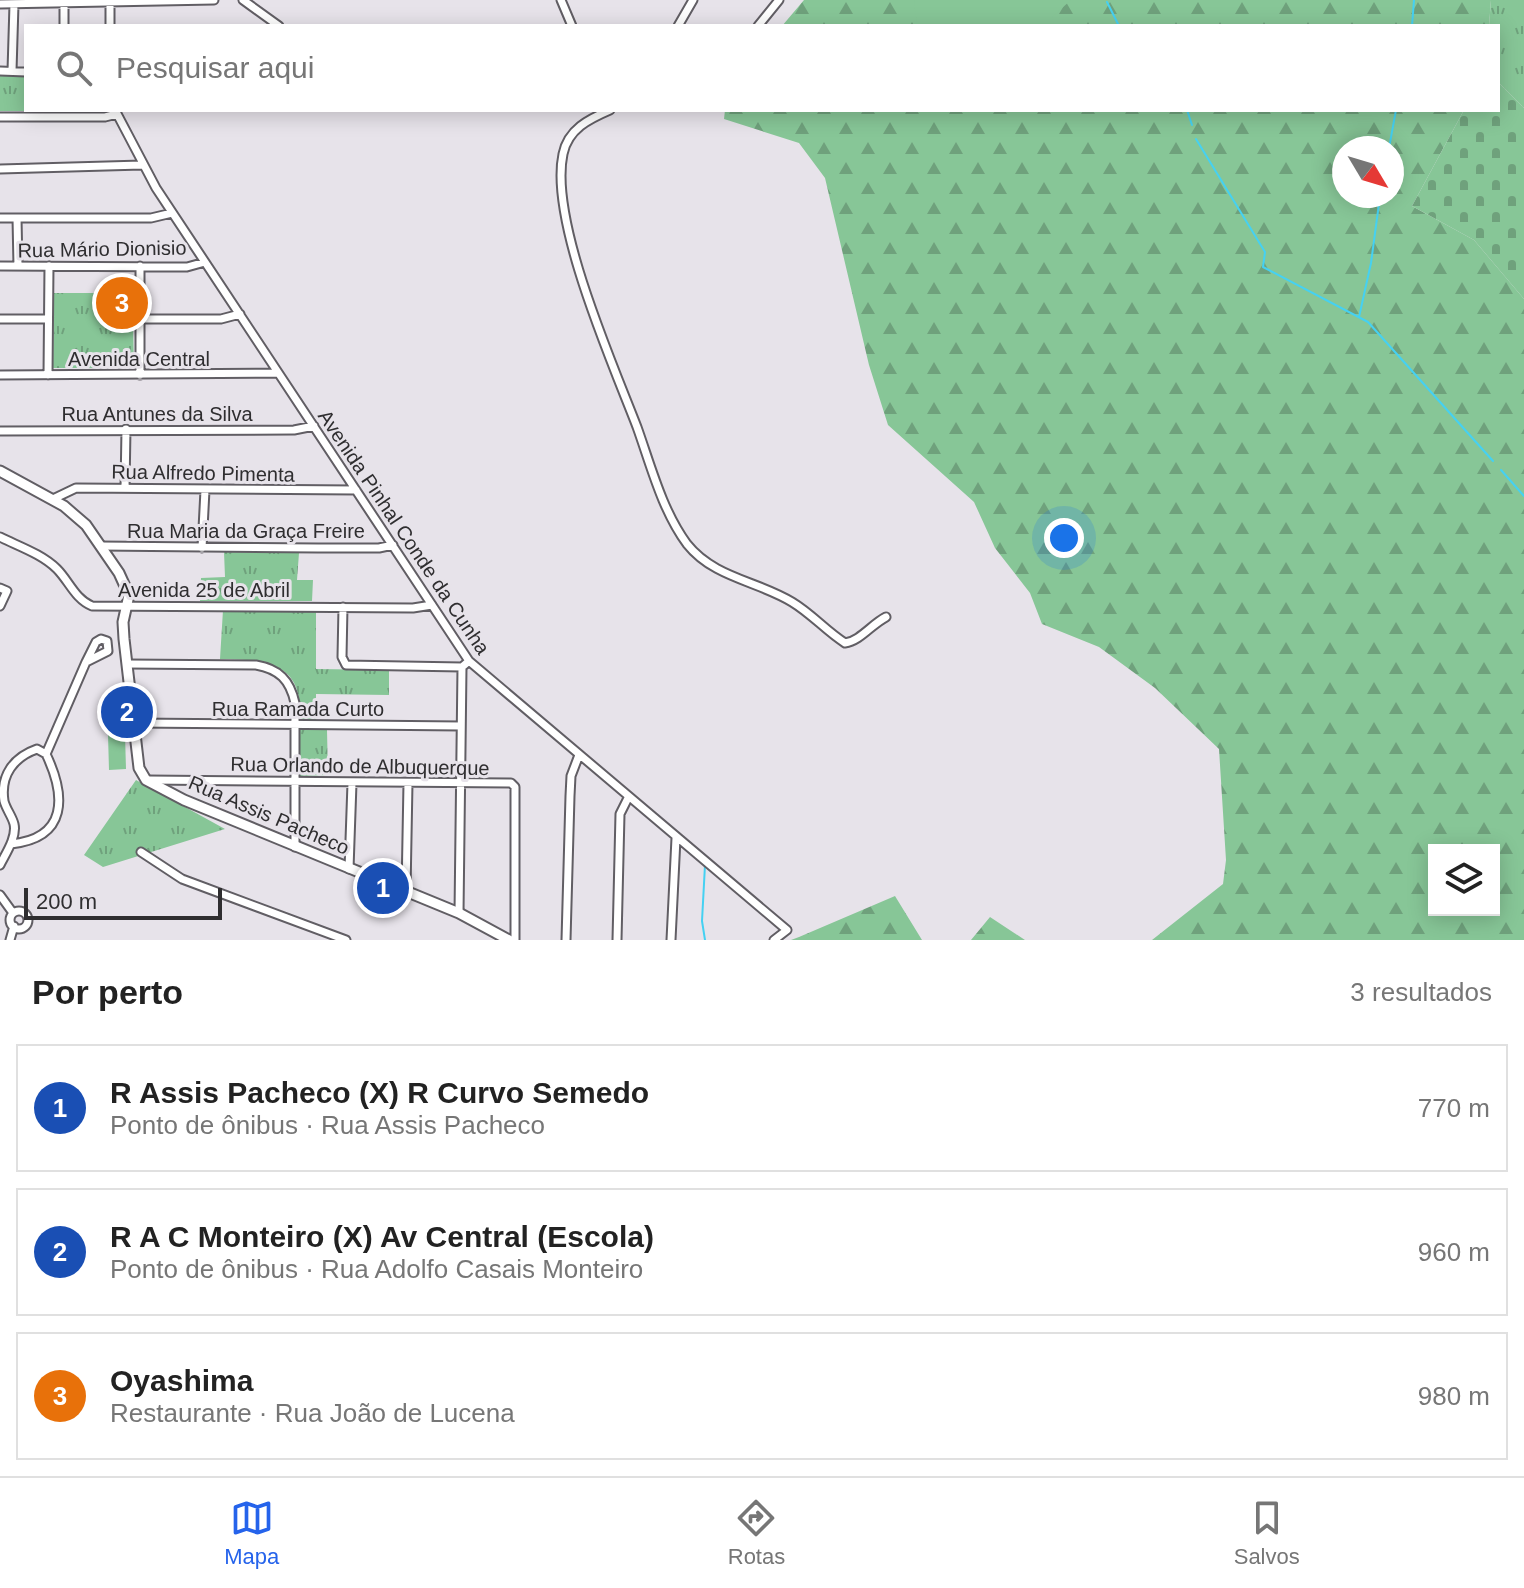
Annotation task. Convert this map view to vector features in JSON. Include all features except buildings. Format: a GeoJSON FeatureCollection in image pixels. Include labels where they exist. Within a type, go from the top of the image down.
{"type":"FeatureCollection","features":[{"type":"Feature","properties":{"kind":"street"},"geometry":{"type":"LineString","coordinates":[[0,4],[214,0]]}},
{"type":"Feature","properties":{"kind":"street"},"geometry":{"type":"LineString","coordinates":[[243,0],[276,24]]}},
{"type":"Feature","properties":{"kind":"street"},"geometry":{"type":"LineString","coordinates":[[561,0],[571,24]]}},
{"type":"Feature","properties":{"kind":"street"},"geometry":{"type":"LineString","coordinates":[[681,24],[693,0]]}},
{"type":"Feature","properties":{"kind":"street"},"geometry":{"type":"LineString","coordinates":[[760,24],[779,0]]}},
{"type":"Feature","properties":{"kind":"street"},"geometry":{"type":"LineString","coordinates":[[110,1],[110,24]]}},
{"type":"Feature","properties":{"kind":"street"},"geometry":{"type":"LineString","coordinates":[[64,3],[64,24]]}},
{"type":"Feature","properties":{"kind":"street"},"geometry":{"type":"LineString","coordinates":[[12,71],[14,4]]}},
{"type":"Feature","properties":{"kind":"street"},"geometry":{"type":"LineString","coordinates":[[0,71],[24,72]]}},
{"type":"Feature","properties":{"kind":"street"},"geometry":{"type":"LineString","coordinates":[[0,117],[105,117],[116,112]]}},
{"type":"Feature","properties":{"kind":"street","name":"Avenida Pinhal Conde da Cunha"},"geometry":{"type":"LineString","coordinates":[[116,112],[142,165],[172,213],[393,545],[466,664],[787,930],[774,940]]}},
{"type":"Feature","properties":{"kind":"street"},"geometry":{"type":"LineString","coordinates":[[606,112],[579,126],[567,143],[562,172],[566,214],[588,295],[665,506],[688,545],[710,563],[732,577],[793,602],[845,643],[855,641],[871,625],[886,617]]}},
{"type":"Feature","properties":{"kind":"street"},"geometry":{"type":"LineString","coordinates":[[0,169],[142,165]]}},
{"type":"Feature","properties":{"kind":"street"},"geometry":{"type":"LineString","coordinates":[[0,218],[151,218],[172,213]]}},
{"type":"Feature","properties":{"kind":"street"},"geometry":{"type":"LineString","coordinates":[[17,218],[18,266]]}},
{"type":"Feature","properties":{"kind":"street","name":"Rua Mário Dionisio"},"geometry":{"type":"LineString","coordinates":[[0,266],[187,267],[205,262]]}},
{"type":"Feature","properties":{"kind":"street"},"geometry":{"type":"LineString","coordinates":[[48,375],[49,266]]}},
{"type":"Feature","properties":{"kind":"street"},"geometry":{"type":"LineString","coordinates":[[140,266],[140,375]]}},
{"type":"Feature","properties":{"kind":"street"},"geometry":{"type":"LineString","coordinates":[[140,319],[221,319],[240,314]]}},
{"type":"Feature","properties":{"kind":"street"},"geometry":{"type":"LineString","coordinates":[[0,319],[48,319]]}},
{"type":"Feature","properties":{"kind":"street","name":"Avenida Central"},"geometry":{"type":"LineString","coordinates":[[0,375],[278,373]]}},
{"type":"Feature","properties":{"kind":"street","name":"Rua Antunes da Silva"},"geometry":{"type":"LineString","coordinates":[[0,431],[294,430],[314,426]]}},
{"type":"Feature","properties":{"kind":"street"},"geometry":{"type":"LineString","coordinates":[[125,488],[126,429]]}},
{"type":"Feature","properties":{"kind":"street"},"geometry":{"type":"LineString","coordinates":[[0,471],[53,499],[79,517],[126,585],[129,595],[123,622],[127,664],[139,768],[146,780]]}},
{"type":"Feature","properties":{"kind":"street","name":"Rua Alfredo Pimenta"},"geometry":{"type":"LineString","coordinates":[[53,499],[76,488],[356,490]]}},
{"type":"Feature","properties":{"kind":"street"},"geometry":{"type":"LineString","coordinates":[[202,548],[205,490]]}},
{"type":"Feature","properties":{"kind":"street","name":"Avenida 25 de Abril"},"geometry":{"type":"LineString","coordinates":[[0,537],[40,556],[55,567],[88,605],[413,608],[432,605]]}},
{"type":"Feature","properties":{"kind":"street","name":"Rua Maria da Graça Freire"},"geometry":{"type":"LineString","coordinates":[[100,546],[379,548],[393,545]]}},
{"type":"Feature","properties":{"kind":"street"},"geometry":{"type":"LineString","coordinates":[[0,588],[7,591],[0,606]]}},
{"type":"Feature","properties":{"kind":"street"},"geometry":{"type":"LineString","coordinates":[[343,607],[342,657],[346,665],[466,664],[461,726],[459,913]]}},
{"type":"Feature","properties":{"kind":"street"},"geometry":{"type":"LineString","coordinates":[[46,754],[86,662]]}},
{"type":"Feature","properties":{"kind":"street"},"geometry":{"type":"LineString","coordinates":[[127,664],[256,665],[270,667],[284,677],[292,689],[296,725],[295,847]]}},
{"type":"Feature","properties":{"kind":"street","name":"Rua Ramada Curto"},"geometry":{"type":"LineString","coordinates":[[134,723],[461,726]]}},
{"type":"Feature","properties":{"kind":"street"},"geometry":{"type":"LineString","coordinates":[[0,865],[11,844],[15,826],[4,804],[1,787],[8,769],[20,755],[37,749],[46,754],[57,778],[60,802],[51,828],[29,842],[11,844]]}},
{"type":"Feature","properties":{"kind":"street"},"geometry":{"type":"LineString","coordinates":[[566,940],[570,786],[579,755]]}},
{"type":"Feature","properties":{"kind":"street","name":"Rua Orlando de Albuquerque"},"geometry":{"type":"LineString","coordinates":[[146,780],[511,783],[515,787],[512,940]]}},
{"type":"Feature","properties":{"kind":"street","name":"Rua Assis Pacheco"},"geometry":{"type":"LineString","coordinates":[[146,780],[184,800],[459,913],[512,940]]}},
{"type":"Feature","properties":{"kind":"street"},"geometry":{"type":"LineString","coordinates":[[349,869],[352,783]]}},
{"type":"Feature","properties":{"kind":"street"},"geometry":{"type":"LineString","coordinates":[[406,891],[408,783]]}},
{"type":"Feature","properties":{"kind":"street"},"geometry":{"type":"LineString","coordinates":[[617,940],[620,814],[628,798]]}},
{"type":"Feature","properties":{"kind":"street"},"geometry":{"type":"LineString","coordinates":[[671,940],[676,838]]}},
{"type":"Feature","properties":{"kind":"street"},"geometry":{"type":"LineString","coordinates":[[141,852],[182,879],[346,940]]}},
{"type":"Feature","properties":{"kind":"street"},"geometry":{"type":"LineString","coordinates":[[0,895],[13,919],[10,940]]}},
{"type":"Feature","properties":{"kind":"street"},"geometry":{"type":"LineString","coordinates":[[0,916],[13,919]]}},
{"type":"Feature","properties":{"kind":"green space"},"geometry":{"type":"Polygon","coordinates":[[[804,0],[1491,0],[1489,24],[784,24],[804,0]]]}},
{"type":"Feature","properties":{"kind":"green space"},"geometry":{"type":"Polygon","coordinates":[[[914,0],[1071,0],[1052,17],[1054,24],[917,24],[914,0]]]}},
{"type":"Feature","properties":{"kind":"green space"},"geometry":{"type":"Polygon","coordinates":[[[1491,0],[1524,0],[1524,108],[1500,84],[1500,24],[1489,24],[1491,0]]]}},
{"type":"Feature","properties":{"kind":"green space"},"geometry":{"type":"Polygon","coordinates":[[[0,75],[24,76],[24,111],[0,111],[0,75]]]}},
{"type":"Feature","properties":{"kind":"green space"},"geometry":{"type":"Polygon","coordinates":[[[1500,84],[1524,108],[1524,299],[1474,240],[1412,206],[1463,112],[1500,112],[1500,84]]]}},
{"type":"Feature","properties":{"kind":"green space"},"geometry":{"type":"Polygon","coordinates":[[[725,112],[1463,112],[1412,206],[1474,240],[1524,299],[1524,940],[1152,940],[1223,884],[1226,860],[1219,749],[1155,688],[1099,647],[1042,624],[1030,593],[995,548],[974,502],[888,425],[869,365],[825,178],[799,143],[724,119],[725,112]]]}},
{"type":"Feature","properties":{"kind":"green space"},"geometry":{"type":"Polygon","coordinates":[[[54,293],[108,293],[108,321],[133,322],[134,368],[53,368],[54,293]]]}},
{"type":"Feature","properties":{"kind":"green space"},"geometry":{"type":"Polygon","coordinates":[[[224,552],[299,553],[297,580],[313,580],[312,601],[200,601],[201,578],[225,577],[224,552]]]}},
{"type":"Feature","properties":{"kind":"green space"},"geometry":{"type":"Polygon","coordinates":[[[223,610],[316,612],[316,669],[389,670],[389,695],[316,694],[316,720],[300,720],[298,694],[287,673],[266,663],[220,659],[223,610]]]}},
{"type":"Feature","properties":{"kind":"green space"},"geometry":{"type":"Polygon","coordinates":[[[298,729],[327,730],[328,775],[298,776],[298,729]]]}},
{"type":"Feature","properties":{"kind":"green space"},"geometry":{"type":"Polygon","coordinates":[[[125,734],[126,769],[109,770],[108,735],[125,734]]]}},
{"type":"Feature","properties":{"kind":"green space"},"geometry":{"type":"Polygon","coordinates":[[[136,780],[225,829],[103,867],[84,855],[136,780]]]}},
{"type":"Feature","properties":{"kind":"green space"},"geometry":{"type":"Polygon","coordinates":[[[895,896],[922,940],[791,940],[799,937],[895,896]]]}},
{"type":"Feature","properties":{"kind":"green space"},"geometry":{"type":"Polygon","coordinates":[[[990,917],[1025,940],[971,940],[990,917]]]}},
{"type":"Feature","properties":{"kind":"waterway"},"geometry":{"type":"LineString","coordinates":[[1412,24],[1414,0]]}},
{"type":"Feature","properties":{"kind":"waterway"},"geometry":{"type":"LineString","coordinates":[[1107,2],[1118,24]]}},
{"type":"Feature","properties":{"kind":"waterway"},"geometry":{"type":"LineString","coordinates":[[1188,112],[1192,125]]}},
{"type":"Feature","properties":{"kind":"waterway"},"geometry":{"type":"LineString","coordinates":[[1391,136],[1396,112]]}},
{"type":"Feature","properties":{"kind":"waterway"},"geometry":{"type":"LineString","coordinates":[[1196,139],[1265,252],[1263,267],[1368,322],[1493,461]]}},
{"type":"Feature","properties":{"kind":"waterway"},"geometry":{"type":"LineString","coordinates":[[1359,317],[1378,208]]}},
{"type":"Feature","properties":{"kind":"waterway"},"geometry":{"type":"LineString","coordinates":[[1501,470],[1524,496]]}},
{"type":"Feature","properties":{"kind":"waterway"},"geometry":{"type":"LineString","coordinates":[[705,865],[702,921],[705,940]]}},
{"type":"Feature","properties":{"kind":"place","name":"Oyashima"},"geometry":{"type":"Point","coordinates":[122,303]}},
{"type":"Feature","properties":{"kind":"place","name":"R A C Monteiro (X) Av Central (Escola)"},"geometry":{"type":"Point","coordinates":[127,712]}},
{"type":"Feature","properties":{"kind":"place","name":"R Assis Pacheco (X) R Curvo Semedo"},"geometry":{"type":"Point","coordinates":[383,888]}}]}
